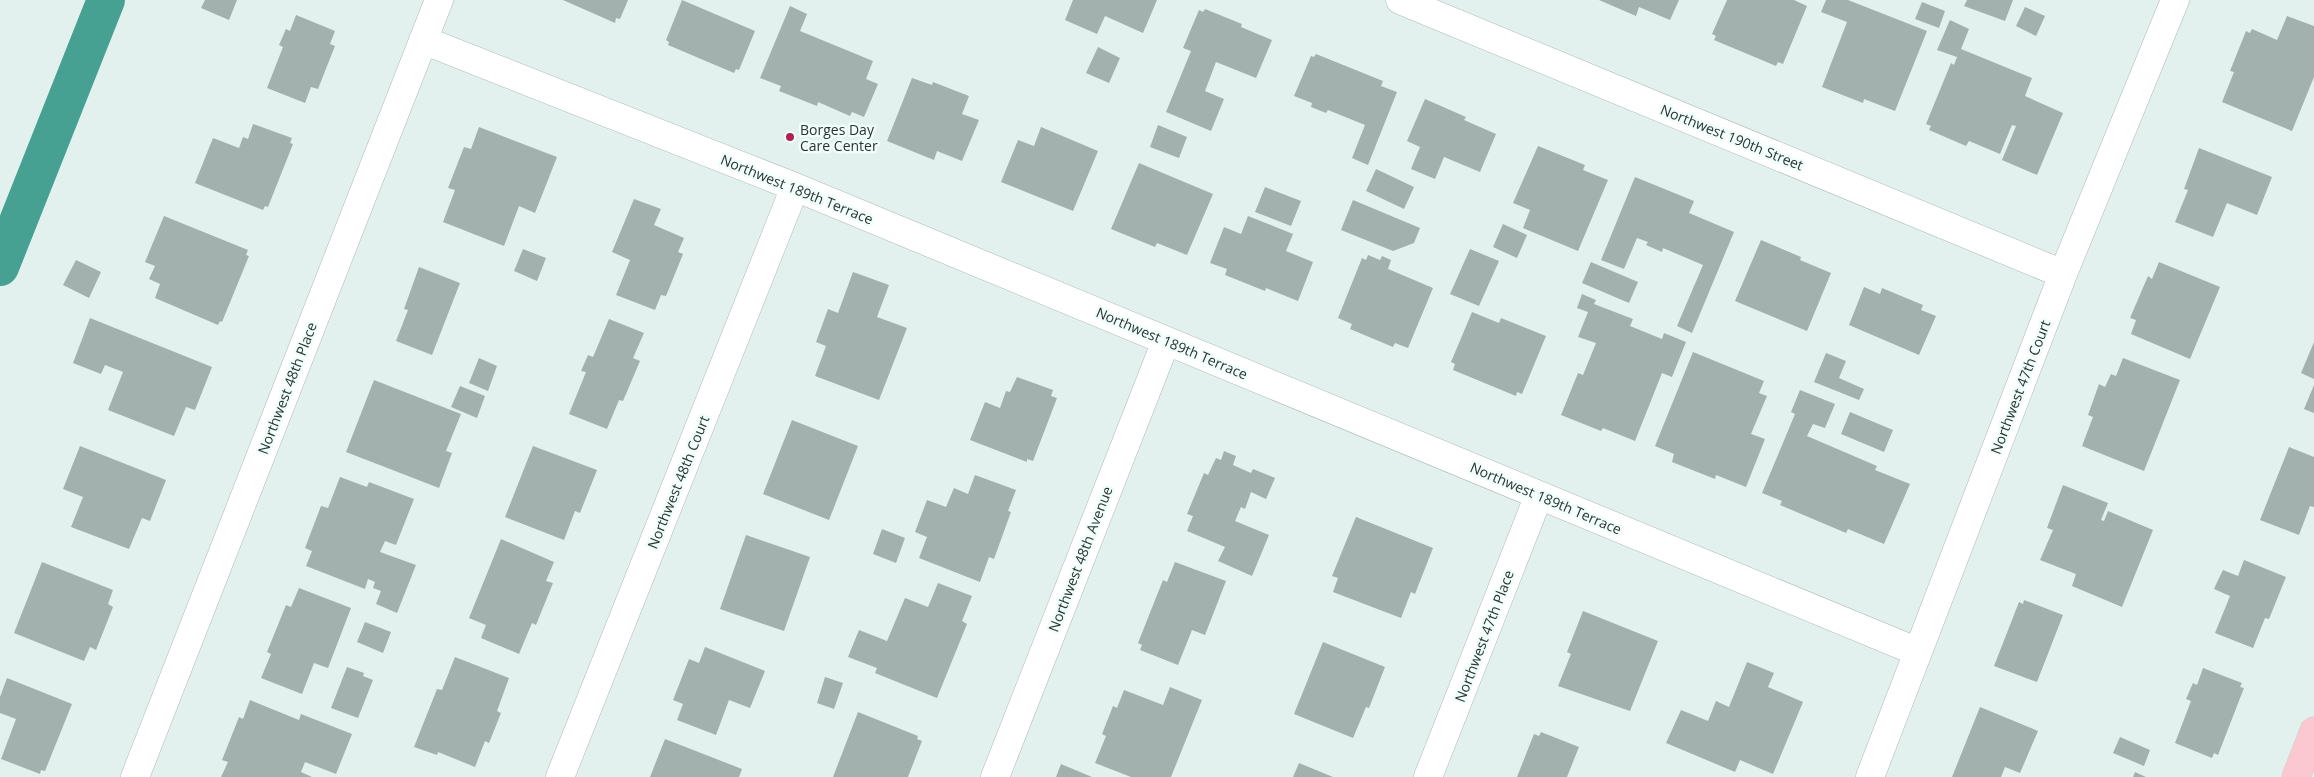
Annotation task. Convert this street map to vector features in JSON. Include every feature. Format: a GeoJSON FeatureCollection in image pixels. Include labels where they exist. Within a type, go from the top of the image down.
{"type":"FeatureCollection","features":[{"type":"Feature","properties":{"kind":"main road"},"geometry":{"type":"LineString","coordinates":[[2296,777],[2314,731]]}},
{"type":"Feature","properties":{"kind":"street","name":"Northwest 48th Place"},"geometry":{"type":"LineString","coordinates":[[135,777],[439,0]]}},
{"type":"Feature","properties":{"kind":"street","name":"Northwest 190th Street"},"geometry":{"type":"LineString","coordinates":[[1400,0],[2063,274]]}},
{"type":"Feature","properties":{"kind":"street","name":"Northwest 47th Court"},"geometry":{"type":"LineString","coordinates":[[1870,777],[2063,274],[2175,0]]}},
{"type":"Feature","properties":{"kind":"street","name":"Northwest 189th Terrace"},"geometry":{"type":"LineString","coordinates":[[423,40],[795,187],[1918,652]]}},
{"type":"Feature","properties":{"kind":"street","name":"Northwest 48th Court"},"geometry":{"type":"LineString","coordinates":[[560,777],[795,187]]}},
{"type":"Feature","properties":{"kind":"street","name":"Northwest 48th Avenue"},"geometry":{"type":"LineString","coordinates":[[995,777],[1166,340]]}},
{"type":"Feature","properties":{"kind":"street","name":"Northwest 47th Place"},"geometry":{"type":"LineString","coordinates":[[1428,777],[1539,495]]}},
{"type":"Feature","properties":{"kind":"building"},"geometry":{"type":"Polygon","coordinates":[[[205,0],[237,0],[229,20],[201,8],[205,0]]]}},
{"type":"Feature","properties":{"kind":"building"},"geometry":{"type":"Polygon","coordinates":[[[563,0],[628,0],[620,19],[616,18],[615,23],[563,0]]]}},
{"type":"Feature","properties":{"kind":"building"},"geometry":{"type":"Polygon","coordinates":[[[682,0],[755,31],[739,70],[736,69],[734,73],[668,45],[669,42],[666,40],[682,0]]]}},
{"type":"Feature","properties":{"kind":"building"},"geometry":{"type":"Polygon","coordinates":[[[1073,0],[1157,0],[1143,33],[1105,16],[1097,34],[1065,20],[1073,0]]]}},
{"type":"Feature","properties":{"kind":"building"},"geometry":{"type":"Polygon","coordinates":[[[1599,0],[1679,0],[1670,20],[1639,7],[1636,16],[1599,0]]]}},
{"type":"Feature","properties":{"kind":"building"},"geometry":{"type":"Polygon","coordinates":[[[1727,0],[1794,0],[1807,6],[1783,64],[1778,62],[1776,66],[1714,40],[1716,36],[1712,34],[1727,0]]]}},
{"type":"Feature","properties":{"kind":"building"},"geometry":{"type":"Polygon","coordinates":[[[1826,0],[1848,0],[1927,31],[1895,111],[1864,99],[1863,103],[1822,87],[1847,22],[1821,12],[1826,0]]]}},
{"type":"Feature","properties":{"kind":"building"},"geometry":{"type":"Polygon","coordinates":[[[1967,0],[2013,0],[2005,21],[1964,6],[1967,0]]]}},
{"type":"Feature","properties":{"kind":"building"},"geometry":{"type":"Polygon","coordinates":[[[1922,2],[1945,11],[1939,28],[1915,19],[1922,2]]]}},
{"type":"Feature","properties":{"kind":"building"},"geometry":{"type":"Polygon","coordinates":[[[790,6],[807,14],[800,31],[873,61],[866,79],[878,84],[864,117],[852,112],[850,116],[818,102],[817,106],[779,91],[781,86],[760,78],[790,6]]]}},
{"type":"Feature","properties":{"kind":"building"},"geometry":{"type":"Polygon","coordinates":[[[2025,7],[2045,16],[2036,36],[2016,26],[2025,7]]]}},
{"type":"Feature","properties":{"kind":"building"},"geometry":{"type":"Polygon","coordinates":[[[1205,9],[1242,24],[1241,27],[1272,40],[1256,78],[1216,62],[1205,91],[1224,99],[1211,131],[1166,112],[1191,51],[1183,48],[1199,10],[1203,12],[1205,9]]]}},
{"type":"Feature","properties":{"kind":"building"},"geometry":{"type":"Polygon","coordinates":[[[296,15],[335,31],[330,44],[335,46],[318,89],[311,87],[305,103],[267,88],[283,47],[279,45],[286,29],[290,31],[296,15]]]}},
{"type":"Feature","properties":{"kind":"building"},"geometry":{"type":"Polygon","coordinates":[[[2287,16],[2314,26],[2314,77],[2292,131],[2222,102],[2234,72],[2230,71],[2246,31],[2250,33],[2252,29],[2277,40],[2287,16]]]}},
{"type":"Feature","properties":{"kind":"building"},"geometry":{"type":"Polygon","coordinates":[[[1950,20],[1969,29],[1961,49],[2032,78],[2025,96],[2063,113],[2037,175],[2002,160],[2016,126],[2012,125],[2000,154],[1969,141],[1966,146],[1929,130],[1931,126],[1926,124],[1951,63],[1954,65],[1957,57],[1937,50],[1950,20]]]}},
{"type":"Feature","properties":{"kind":"building"},"geometry":{"type":"Polygon","coordinates":[[[1098,47],[1120,58],[1109,83],[1086,73],[1098,47]]]}},
{"type":"Feature","properties":{"kind":"building"},"geometry":{"type":"Polygon","coordinates":[[[1316,54],[1383,81],[1381,86],[1397,92],[1368,165],[1352,158],[1365,125],[1328,110],[1326,113],[1311,107],[1312,103],[1294,96],[1311,56],[1314,57],[1316,54]]]}},
{"type":"Feature","properties":{"kind":"building"},"geometry":{"type":"Polygon","coordinates":[[[912,78],[932,85],[933,82],[969,96],[962,114],[979,120],[962,161],[937,151],[934,160],[887,141],[912,78]]]}},
{"type":"Feature","properties":{"kind":"building"},"geometry":{"type":"Polygon","coordinates":[[[1425,99],[1466,117],[1464,120],[1496,134],[1480,172],[1444,157],[1435,179],[1411,169],[1420,147],[1407,141],[1425,99]]]}},
{"type":"Feature","properties":{"kind":"building"},"geometry":{"type":"Polygon","coordinates":[[[253,124],[292,138],[290,143],[293,144],[268,207],[265,206],[263,210],[195,183],[213,138],[239,148],[243,137],[248,139],[253,124]]]}},
{"type":"Feature","properties":{"kind":"building"},"geometry":{"type":"Polygon","coordinates":[[[1158,125],[1187,137],[1179,158],[1150,147],[1158,125]]]}},
{"type":"Feature","properties":{"kind":"building"},"geometry":{"type":"Polygon","coordinates":[[[479,127],[557,157],[535,213],[519,206],[504,246],[443,222],[455,190],[448,188],[464,147],[471,149],[479,127]]]}},
{"type":"Feature","properties":{"kind":"building"},"geometry":{"type":"Polygon","coordinates":[[[1041,127],[1098,151],[1073,211],[1001,182],[1018,140],[1034,146],[1041,127]]]}},
{"type":"Feature","properties":{"kind":"building"},"geometry":{"type":"Polygon","coordinates":[[[1538,146],[1585,165],[1583,170],[1608,180],[1578,251],[1523,228],[1530,210],[1513,203],[1538,146]]]}},
{"type":"Feature","properties":{"kind":"building"},"geometry":{"type":"Polygon","coordinates":[[[2199,148],[2272,177],[2257,215],[2227,203],[2213,237],[2175,222],[2188,190],[2184,189],[2199,148]]]}},
{"type":"Feature","properties":{"kind":"building"},"geometry":{"type":"Polygon","coordinates":[[[1139,163],[1213,194],[1187,255],[1157,243],[1155,247],[1111,229],[1139,163]]]}},
{"type":"Feature","properties":{"kind":"building"},"geometry":{"type":"Polygon","coordinates":[[[1376,169],[1414,187],[1404,209],[1366,191],[1376,169]]]}},
{"type":"Feature","properties":{"kind":"building"},"geometry":{"type":"Polygon","coordinates":[[[1635,177],[1694,201],[1689,213],[1734,232],[1692,333],[1677,326],[1703,265],[1663,248],[1662,252],[1646,245],[1648,242],[1637,238],[1624,269],[1601,260],[1635,177]]]}},
{"type":"Feature","properties":{"kind":"building"},"geometry":{"type":"Polygon","coordinates":[[[1265,187],[1301,201],[1291,226],[1255,212],[1265,187]]]}},
{"type":"Feature","properties":{"kind":"building"},"geometry":{"type":"Polygon","coordinates":[[[634,199],[661,209],[654,225],[684,238],[678,252],[683,254],[666,296],[661,295],[655,310],[616,295],[630,260],[612,252],[634,199]]]}},
{"type":"Feature","properties":{"kind":"building"},"geometry":{"type":"Polygon","coordinates":[[[1353,200],[1420,228],[1414,243],[1393,251],[1341,230],[1353,200]]]}},
{"type":"Feature","properties":{"kind":"building"},"geometry":{"type":"Polygon","coordinates":[[[164,216],[248,250],[246,255],[249,256],[222,322],[220,321],[218,325],[155,298],[160,284],[149,279],[155,266],[145,262],[164,216]]]}},
{"type":"Feature","properties":{"kind":"building"},"geometry":{"type":"Polygon","coordinates":[[[1248,216],[1293,234],[1286,251],[1313,262],[1298,301],[1266,288],[1265,291],[1225,275],[1227,269],[1210,263],[1224,227],[1241,234],[1248,216]]]}},
{"type":"Feature","properties":{"kind":"building"},"geometry":{"type":"Polygon","coordinates":[[[1503,224],[1527,235],[1517,258],[1493,247],[1503,224]]]}},
{"type":"Feature","properties":{"kind":"building"},"geometry":{"type":"Polygon","coordinates":[[[1761,240],[1801,257],[1800,260],[1831,273],[1807,331],[1735,301],[1761,240]]]}},
{"type":"Feature","properties":{"kind":"building"},"geometry":{"type":"Polygon","coordinates":[[[523,249],[546,258],[537,281],[514,271],[523,249]]]}},
{"type":"Feature","properties":{"kind":"building"},"geometry":{"type":"Polygon","coordinates":[[[1470,249],[1499,261],[1479,306],[1450,294],[1470,249]]]}},
{"type":"Feature","properties":{"kind":"building"},"geometry":{"type":"Polygon","coordinates":[[[1368,255],[1380,260],[1382,256],[1391,260],[1388,269],[1433,288],[1408,348],[1395,343],[1393,347],[1350,329],[1352,324],[1338,318],[1362,258],[1366,260],[1368,255]]]}},
{"type":"Feature","properties":{"kind":"building"},"geometry":{"type":"Polygon","coordinates":[[[76,260],[101,272],[89,298],[63,285],[76,260]]]}},
{"type":"Feature","properties":{"kind":"building"},"geometry":{"type":"Polygon","coordinates":[[[1591,262],[1638,282],[1629,303],[1582,283],[1591,262]]]}},
{"type":"Feature","properties":{"kind":"building"},"geometry":{"type":"Polygon","coordinates":[[[2159,262],[2220,287],[2190,359],[2131,334],[2136,320],[2130,318],[2148,276],[2152,279],[2159,262]]]}},
{"type":"Feature","properties":{"kind":"building"},"geometry":{"type":"Polygon","coordinates":[[[419,267],[460,283],[432,355],[396,341],[408,310],[404,309],[419,267]]]}},
{"type":"Feature","properties":{"kind":"building"},"geometry":{"type":"Polygon","coordinates":[[[853,272],[889,285],[877,317],[907,328],[879,400],[815,376],[826,346],[816,342],[828,309],[838,313],[853,272]]]}},
{"type":"Feature","properties":{"kind":"building"},"geometry":{"type":"Polygon","coordinates":[[[1864,287],[1880,294],[1882,288],[1923,305],[1921,310],[1936,316],[1919,355],[1849,325],[1864,287]]]}},
{"type":"Feature","properties":{"kind":"building"},"geometry":{"type":"Polygon","coordinates":[[[1582,294],[1596,300],[1594,304],[1633,319],[1630,326],[1662,339],[1664,333],[1686,342],[1672,377],[1662,373],[1635,441],[1603,428],[1601,431],[1561,415],[1578,373],[1583,375],[1596,343],[1578,337],[1588,312],[1577,308],[1582,294]]]}},
{"type":"Feature","properties":{"kind":"building"},"geometry":{"type":"Polygon","coordinates":[[[1472,312],[1499,323],[1501,318],[1546,336],[1522,394],[1517,392],[1516,396],[1453,370],[1455,364],[1451,362],[1472,312]]]}},
{"type":"Feature","properties":{"kind":"building"},"geometry":{"type":"Polygon","coordinates":[[[90,318],[212,367],[195,410],[186,407],[174,436],[108,410],[123,372],[105,365],[101,374],[73,363],[90,318]]]}},
{"type":"Feature","properties":{"kind":"building"},"geometry":{"type":"Polygon","coordinates":[[[609,319],[644,333],[633,358],[640,361],[623,401],[619,400],[607,429],[569,414],[586,372],[581,371],[588,355],[593,357],[609,319]]]}},
{"type":"Feature","properties":{"kind":"building"},"geometry":{"type":"Polygon","coordinates":[[[2314,342],[2314,379],[2301,373],[2314,342]]]}},
{"type":"Feature","properties":{"kind":"building"},"geometry":{"type":"Polygon","coordinates":[[[1693,352],[1764,381],[1759,393],[1767,396],[1751,434],[1765,439],[1746,487],[1716,475],[1715,479],[1672,462],[1674,454],[1655,446],[1693,352]]]}},
{"type":"Feature","properties":{"kind":"building"},"geometry":{"type":"Polygon","coordinates":[[[1826,353],[1846,361],[1839,378],[1864,389],[1859,400],[1814,382],[1826,353]]]}},
{"type":"Feature","properties":{"kind":"building"},"geometry":{"type":"Polygon","coordinates":[[[479,358],[497,366],[488,391],[469,383],[479,358]]]}},
{"type":"Feature","properties":{"kind":"building"},"geometry":{"type":"Polygon","coordinates":[[[2123,358],[2180,380],[2144,471],[2082,446],[2093,417],[2088,415],[2099,384],[2105,387],[2111,374],[2116,376],[2123,358]]]}},
{"type":"Feature","properties":{"kind":"building"},"geometry":{"type":"Polygon","coordinates":[[[1017,377],[1053,390],[1051,396],[1057,398],[1033,461],[1027,459],[1027,462],[970,440],[985,402],[1000,408],[1006,391],[1010,392],[1017,377]]]}},
{"type":"Feature","properties":{"kind":"building"},"geometry":{"type":"Polygon","coordinates":[[[374,380],[461,414],[446,451],[452,453],[439,488],[346,452],[374,380]]]}},
{"type":"Feature","properties":{"kind":"building"},"geometry":{"type":"Polygon","coordinates":[[[2314,385],[2314,413],[2304,409],[2314,385]]]}},
{"type":"Feature","properties":{"kind":"building"},"geometry":{"type":"Polygon","coordinates":[[[460,386],[485,396],[477,418],[451,407],[460,386]]]}},
{"type":"Feature","properties":{"kind":"building"},"geometry":{"type":"Polygon","coordinates":[[[1800,390],[1835,404],[1825,428],[1813,424],[1807,436],[1877,466],[1875,470],[1910,484],[1884,544],[1848,529],[1846,533],[1780,505],[1782,501],[1762,493],[1795,414],[1791,412],[1800,390]]]}},
{"type":"Feature","properties":{"kind":"building"},"geometry":{"type":"Polygon","coordinates":[[[1850,412],[1893,430],[1884,452],[1841,434],[1850,412]]]}},
{"type":"Feature","properties":{"kind":"building"},"geometry":{"type":"Polygon","coordinates":[[[792,420],[858,446],[829,520],[763,494],[792,420]]]}},
{"type":"Feature","properties":{"kind":"building"},"geometry":{"type":"Polygon","coordinates":[[[80,446],[166,480],[150,521],[142,518],[129,549],[71,527],[83,497],[63,489],[80,446]]]}},
{"type":"Feature","properties":{"kind":"building"},"geometry":{"type":"Polygon","coordinates":[[[533,446],[597,470],[580,513],[575,511],[564,540],[505,517],[533,446]]]}},
{"type":"Feature","properties":{"kind":"building"},"geometry":{"type":"Polygon","coordinates":[[[2289,447],[2314,457],[2314,507],[2310,506],[2299,535],[2260,520],[2289,447]]]}},
{"type":"Feature","properties":{"kind":"building"},"geometry":{"type":"Polygon","coordinates":[[[1224,451],[1236,456],[1233,465],[1251,473],[1253,469],[1275,478],[1266,499],[1251,492],[1245,509],[1241,507],[1235,521],[1269,535],[1252,576],[1218,561],[1225,547],[1187,531],[1193,516],[1187,514],[1204,473],[1208,475],[1216,458],[1221,460],[1224,451]]]}},
{"type":"Feature","properties":{"kind":"building"},"geometry":{"type":"Polygon","coordinates":[[[975,475],[1016,490],[1008,511],[1011,512],[994,559],[989,557],[980,582],[919,558],[927,537],[915,532],[927,500],[946,507],[954,488],[968,494],[975,475]]]}},
{"type":"Feature","properties":{"kind":"building"},"geometry":{"type":"Polygon","coordinates":[[[340,477],[367,487],[369,482],[414,499],[396,545],[385,541],[380,552],[416,565],[397,613],[376,604],[381,591],[373,588],[375,582],[368,579],[365,589],[306,566],[312,551],[305,548],[321,506],[328,508],[340,477]]]}},
{"type":"Feature","properties":{"kind":"building"},"geometry":{"type":"Polygon","coordinates":[[[2063,485],[2108,503],[2101,520],[2104,521],[2108,511],[2153,530],[2122,607],[2072,586],[2076,574],[2040,560],[2053,530],[2047,528],[2063,485]]]}},
{"type":"Feature","properties":{"kind":"building"},"geometry":{"type":"Polygon","coordinates":[[[1356,517],[1433,548],[1415,594],[1411,592],[1401,618],[1333,592],[1338,578],[1332,576],[1356,517]]]}},
{"type":"Feature","properties":{"kind":"building"},"geometry":{"type":"Polygon","coordinates":[[[882,529],[905,538],[896,563],[873,554],[882,529]]]}},
{"type":"Feature","properties":{"kind":"building"},"geometry":{"type":"Polygon","coordinates":[[[746,535],[810,557],[784,631],[720,609],[746,535]]]}},
{"type":"Feature","properties":{"kind":"building"},"geometry":{"type":"Polygon","coordinates":[[[501,539],[554,562],[546,581],[553,583],[536,625],[532,623],[519,654],[481,638],[486,625],[469,618],[501,539]]]}},
{"type":"Feature","properties":{"kind":"building"},"geometry":{"type":"Polygon","coordinates":[[[2244,560],[2286,577],[2269,619],[2265,618],[2253,648],[2215,633],[2230,596],[2214,589],[2223,570],[2238,576],[2244,560]]]}},
{"type":"Feature","properties":{"kind":"building"},"geometry":{"type":"Polygon","coordinates":[[[42,562],[113,590],[108,604],[113,607],[96,650],[90,647],[84,661],[14,633],[42,562]]]}},
{"type":"Feature","properties":{"kind":"building"},"geometry":{"type":"Polygon","coordinates":[[[1175,562],[1226,581],[1205,635],[1192,630],[1178,665],[1140,650],[1142,645],[1138,643],[1163,580],[1167,582],[1175,562]]]}},
{"type":"Feature","properties":{"kind":"building"},"geometry":{"type":"Polygon","coordinates":[[[938,583],[972,596],[962,621],[967,624],[937,698],[875,673],[877,668],[848,657],[859,630],[887,641],[905,598],[928,607],[938,583]]]}},
{"type":"Feature","properties":{"kind":"building"},"geometry":{"type":"Polygon","coordinates":[[[299,588],[351,608],[328,668],[314,663],[302,694],[261,678],[271,654],[267,652],[286,605],[291,607],[299,588]]]}},
{"type":"Feature","properties":{"kind":"building"},"geometry":{"type":"Polygon","coordinates":[[[2024,600],[2063,615],[2037,682],[1994,666],[2019,602],[2023,604],[2024,600]]]}},
{"type":"Feature","properties":{"kind":"building"},"geometry":{"type":"Polygon","coordinates":[[[1583,611],[1658,641],[1630,711],[1558,686],[1571,654],[1567,652],[1583,611]]]}},
{"type":"Feature","properties":{"kind":"building"},"geometry":{"type":"Polygon","coordinates":[[[365,622],[391,632],[383,653],[357,642],[365,622]]]}},
{"type":"Feature","properties":{"kind":"building"},"geometry":{"type":"Polygon","coordinates":[[[1323,642],[1385,667],[1369,708],[1366,707],[1353,738],[1294,714],[1323,642]]]}},
{"type":"Feature","properties":{"kind":"building"},"geometry":{"type":"Polygon","coordinates":[[[705,647],[765,671],[750,708],[729,700],[716,735],[677,720],[683,704],[673,700],[689,659],[699,663],[705,647]]]}},
{"type":"Feature","properties":{"kind":"building"},"geometry":{"type":"Polygon","coordinates":[[[455,657],[509,678],[497,711],[501,713],[489,743],[485,741],[475,767],[438,752],[437,755],[414,747],[437,689],[442,690],[455,657]]]}},
{"type":"Feature","properties":{"kind":"building"},"geometry":{"type":"Polygon","coordinates":[[[1747,662],[1774,673],[1768,687],[1803,702],[1773,774],[1740,760],[1735,772],[1666,743],[1681,710],[1708,721],[1716,701],[1729,707],[1747,662]]]}},
{"type":"Feature","properties":{"kind":"building"},"geometry":{"type":"Polygon","coordinates":[[[347,667],[364,673],[363,676],[373,680],[358,718],[331,708],[347,667]]]}},
{"type":"Feature","properties":{"kind":"building"},"geometry":{"type":"Polygon","coordinates":[[[2203,668],[2242,683],[2240,687],[2244,688],[2218,755],[2214,753],[2212,758],[2175,743],[2191,701],[2186,699],[2193,683],[2197,685],[2203,668]]]}},
{"type":"Feature","properties":{"kind":"building"},"geometry":{"type":"Polygon","coordinates":[[[825,677],[843,683],[834,709],[817,703],[825,677]]]}},
{"type":"Feature","properties":{"kind":"building"},"geometry":{"type":"Polygon","coordinates":[[[7,678],[72,704],[45,771],[41,770],[40,774],[1,759],[16,719],[0,713],[0,697],[7,678]]]}},
{"type":"Feature","properties":{"kind":"building"},"geometry":{"type":"Polygon","coordinates":[[[1170,687],[1202,700],[1171,777],[1131,777],[1095,763],[1106,736],[1102,734],[1113,706],[1117,708],[1124,690],[1163,705],[1170,687]]]}},
{"type":"Feature","properties":{"kind":"building"},"geometry":{"type":"Polygon","coordinates":[[[250,700],[299,720],[301,714],[352,734],[336,774],[305,762],[301,772],[312,777],[221,777],[228,762],[222,760],[239,717],[243,719],[250,700]]]}},
{"type":"Feature","properties":{"kind":"building"},"geometry":{"type":"Polygon","coordinates":[[[1980,707],[2038,731],[2020,773],[2005,767],[2001,777],[1952,777],[1980,707]]]}},
{"type":"Feature","properties":{"kind":"building"},"geometry":{"type":"Polygon","coordinates":[[[858,712],[918,736],[917,739],[922,741],[908,777],[833,777],[858,712]]]}},
{"type":"Feature","properties":{"kind":"building"},"geometry":{"type":"Polygon","coordinates":[[[1541,732],[1579,747],[1567,777],[1517,777],[1534,734],[1539,736],[1541,732]]]}},
{"type":"Feature","properties":{"kind":"building"},"geometry":{"type":"Polygon","coordinates":[[[2120,737],[2150,750],[2144,766],[2113,753],[2120,737]]]}},
{"type":"Feature","properties":{"kind":"building"},"geometry":{"type":"Polygon","coordinates":[[[665,739],[742,769],[739,777],[650,777],[665,739]]]}},
{"type":"Feature","properties":{"kind":"building"},"geometry":{"type":"Polygon","coordinates":[[[1299,763],[1333,777],[1293,777],[1299,763]]]}},
{"type":"Feature","properties":{"kind":"building"},"geometry":{"type":"Polygon","coordinates":[[[1061,764],[1092,777],[1056,777],[1061,764]]]}},
{"type":"Feature","properties":{"kind":"building"},"geometry":{"type":"Polygon","coordinates":[[[2135,772],[2146,777],[2133,777],[2135,772]]]}},
{"type":"Feature","properties":{"kind":"waterway"},"geometry":{"type":"LineString","coordinates":[[0,267],[106,0]]}},
{"type":"Feature","properties":{"kind":"place","name":"Borges Day Care Center"},"geometry":{"type":"Point","coordinates":[790,137]}}]}
